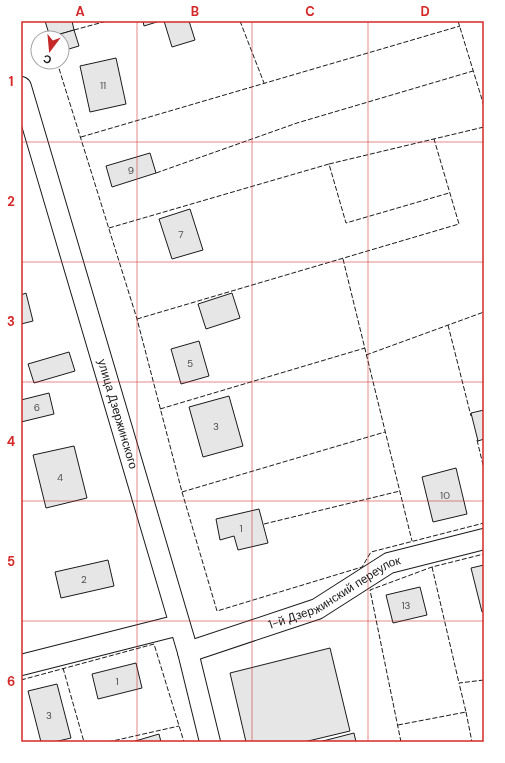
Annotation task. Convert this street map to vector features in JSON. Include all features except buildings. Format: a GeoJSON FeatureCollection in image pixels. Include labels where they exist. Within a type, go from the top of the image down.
{"type":"FeatureCollection","features":[{"type":"Feature","properties":{"kind":"street","name":"улица Дзержинского"},"geometry":{"type":"LineString","coordinates":[[21,87],[188,652],[210,742]]}},
{"type":"Feature","properties":{"kind":"street","name":"1-й Дзержинский переулок"},"geometry":{"type":"LineString","coordinates":[[188,652],[317,609],[389,564],[484,538]]}},
{"type":"Feature","properties":{"kind":"street"},"geometry":{"type":"LineString","coordinates":[[21,665],[179,625]]}},
{"type":"Feature","properties":{"kind":"fence"},"geometry":{"type":"LineString","coordinates":[[74,30],[107,21]]}},
{"type":"Feature","properties":{"kind":"fence"},"geometry":{"type":"LineString","coordinates":[[240,21],[264,83]]}},
{"type":"Feature","properties":{"kind":"fence"},"geometry":{"type":"LineString","coordinates":[[458,21],[484,106]]}},
{"type":"Feature","properties":{"kind":"fence"},"geometry":{"type":"LineString","coordinates":[[81,137],[460,26]]}},
{"type":"Feature","properties":{"kind":"fence"},"geometry":{"type":"LineString","coordinates":[[59,70],[137,319],[182,492],[217,611],[362,567],[371,552],[484,523]]}},
{"type":"Feature","properties":{"kind":"fence"},"geometry":{"type":"LineString","coordinates":[[156,173],[297,123],[473,71]]}},
{"type":"Feature","properties":{"kind":"fence"},"geometry":{"type":"LineString","coordinates":[[329,164],[484,127]]}},
{"type":"Feature","properties":{"kind":"fence"},"geometry":{"type":"LineString","coordinates":[[137,319],[459,224],[434,139]]}},
{"type":"Feature","properties":{"kind":"fence"},"geometry":{"type":"LineString","coordinates":[[109,228],[329,164],[346,223],[449,193]]}},
{"type":"Feature","properties":{"kind":"fence"},"geometry":{"type":"LineString","coordinates":[[343,259],[412,541]]}},
{"type":"Feature","properties":{"kind":"fence"},"geometry":{"type":"LineString","coordinates":[[366,355],[484,312]]}},
{"type":"Feature","properties":{"kind":"fence"},"geometry":{"type":"LineString","coordinates":[[448,325],[471,416]]}},
{"type":"Feature","properties":{"kind":"fence"},"geometry":{"type":"LineString","coordinates":[[160,409],[365,348]]}},
{"type":"Feature","properties":{"kind":"fence"},"geometry":{"type":"LineString","coordinates":[[182,492],[385,432]]}},
{"type":"Feature","properties":{"kind":"fence"},"geometry":{"type":"LineString","coordinates":[[477,440],[484,469]]}},
{"type":"Feature","properties":{"kind":"fence"},"geometry":{"type":"LineString","coordinates":[[264,524],[400,491]]}},
{"type":"Feature","properties":{"kind":"fence"},"geometry":{"type":"LineString","coordinates":[[401,742],[370,590],[432,567],[484,554]]}},
{"type":"Feature","properties":{"kind":"fence"},"geometry":{"type":"LineString","coordinates":[[432,567],[459,683]]}},
{"type":"Feature","properties":{"kind":"fence"},"geometry":{"type":"LineString","coordinates":[[21,680],[154,644],[184,742]]}},
{"type":"Feature","properties":{"kind":"fence"},"geometry":{"type":"LineString","coordinates":[[63,668],[84,742]]}},
{"type":"Feature","properties":{"kind":"fence"},"geometry":{"type":"LineString","coordinates":[[398,725],[466,712],[459,683],[484,680]]}},
{"type":"Feature","properties":{"kind":"fence"},"geometry":{"type":"LineString","coordinates":[[466,712],[472,742]]}},
{"type":"Feature","properties":{"kind":"fence"},"geometry":{"type":"LineString","coordinates":[[108,742],[179,726]]}}]}
